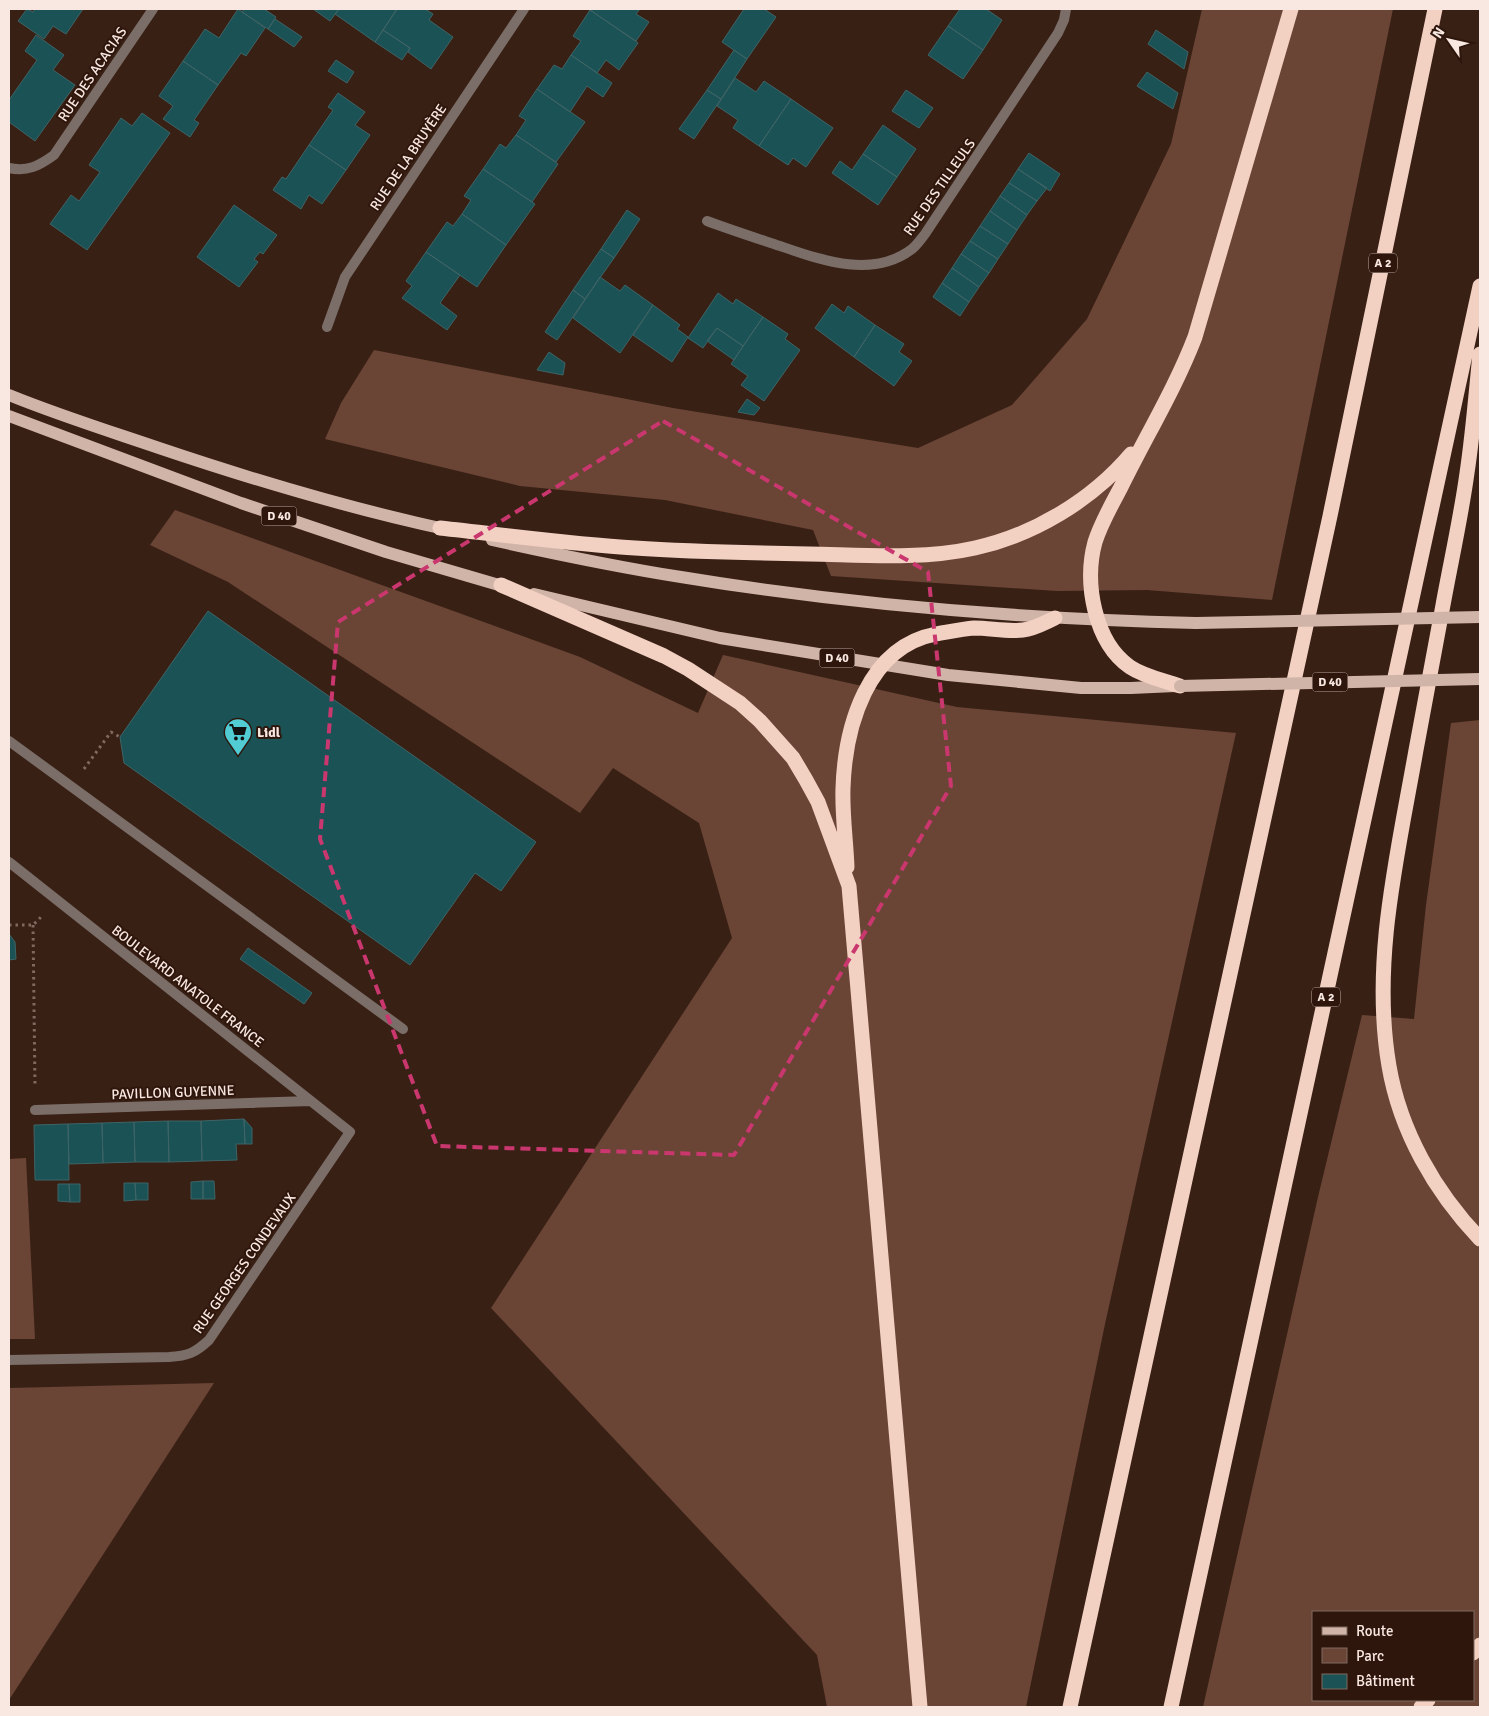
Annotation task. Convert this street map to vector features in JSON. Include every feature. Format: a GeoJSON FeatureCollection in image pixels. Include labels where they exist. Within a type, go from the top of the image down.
{"type":"FeatureCollection","features":[{"type":"Feature","properties":{"kind":"highway"},"geometry":{"type":"LineString","coordinates":[[1180,686],[1144,675],[1129,666],[1105,638],[1097,620],[1092,597],[1092,563],[1095,542],[1144,440],[1184,365],[1195,337],[1291,9]]}},
{"type":"Feature","properties":{"kind":"highway","name":"A 2"},"geometry":{"type":"LineString","coordinates":[[1070,1707],[1330,516],[1436,9]]}},
{"type":"Feature","properties":{"kind":"highway","name":"A 2"},"geometry":{"type":"LineString","coordinates":[[1171,1707],[1480,286]]}},
{"type":"Feature","properties":{"kind":"highway"},"geometry":{"type":"LineString","coordinates":[[1480,354],[1467,473],[1428,680],[1389,913],[1384,1005],[1385,1037],[1393,1083],[1414,1143],[1429,1172],[1446,1197],[1465,1223],[1480,1239]]}},
{"type":"Feature","properties":{"kind":"highway"},"geometry":{"type":"LineString","coordinates":[[440,528],[633,548],[710,552],[862,555],[946,552],[997,542],[1022,532],[1069,508],[1088,496],[1109,478],[1144,440]]}},
{"type":"Feature","properties":{"kind":"highway"},"geometry":{"type":"LineString","coordinates":[[501,586],[664,656],[688,669],[740,703],[771,733],[793,758],[802,773],[818,802],[849,886]]}},
{"type":"Feature","properties":{"kind":"highway"},"geometry":{"type":"LineString","coordinates":[[920,1707],[849,886],[843,786],[847,748],[852,725],[868,686],[882,666],[895,653],[916,641],[934,634],[973,628],[1024,630],[1055,618]]}},
{"type":"Feature","properties":{"kind":"main road","name":"D 40"},"geometry":{"type":"LineString","coordinates":[[9,394],[70,418],[225,470],[345,504],[440,528],[559,554],[719,583],[836,599],[1097,620],[1196,623],[1480,617]]}},
{"type":"Feature","properties":{"kind":"main road","name":"D 40"},"geometry":{"type":"LineString","coordinates":[[9,416],[241,503],[386,552],[501,586],[720,638],[882,666],[948,675],[1061,686],[1131,688],[1480,678]]}},
{"type":"Feature","properties":{"kind":"street","name":"RUE DES ACACIAS"},"geometry":{"type":"LineString","coordinates":[[9,168],[22,170],[34,168],[54,155],[153,9]]}},
{"type":"Feature","properties":{"kind":"street","name":"RUE DE LA BRUYÈRE"},"geometry":{"type":"LineString","coordinates":[[327,327],[345,277],[524,9]]}},
{"type":"Feature","properties":{"kind":"street","name":"RUE DES TILLEULS"},"geometry":{"type":"LineString","coordinates":[[707,222],[819,260],[855,265],[872,264],[901,256],[914,248],[925,234],[1058,33],[1064,20],[1066,9]]}},
{"type":"Feature","properties":{"kind":"street"},"geometry":{"type":"LineString","coordinates":[[9,741],[404,1029]]}},
{"type":"Feature","properties":{"kind":"street","name":"BOULEVARD ANATOLE FRANCE"},"geometry":{"type":"LineString","coordinates":[[9,862],[350,1132]]}},
{"type":"Feature","properties":{"kind":"street","name":"PAVILLON GUYENNE"},"geometry":{"type":"LineString","coordinates":[[35,1110],[311,1101]]}},
{"type":"Feature","properties":{"kind":"street","name":"RUE GEORGES CONDEVAUX"},"geometry":{"type":"LineString","coordinates":[[9,1360],[169,1357],[186,1356],[198,1350],[209,1340],[350,1132]]}},
{"type":"Feature","properties":{"kind":"path"},"geometry":{"type":"LineString","coordinates":[[80,766],[84,769],[111,732],[120,737]]}},
{"type":"Feature","properties":{"kind":"path"},"geometry":{"type":"LineString","coordinates":[[35,1110],[33,925],[57,900]]}},
{"type":"Feature","properties":{"kind":"path"},"geometry":{"type":"LineString","coordinates":[[9,925],[33,925]]}},
{"type":"Feature","properties":{"kind":"highlighted area"},"geometry":{"type":"Polygon","coordinates":[[[663,421],[928,572],[951,786],[734,1155],[437,1146],[320,839],[338,622],[663,421]]]}},
{"type":"Feature","properties":{"kind":"green space"},"geometry":{"type":"Polygon","coordinates":[[[1202,9],[1393,9],[1272,600],[1147,590],[1057,591],[831,576],[813,530],[665,500],[520,486],[325,439],[341,403],[374,350],[673,408],[918,448],[1012,405],[1087,319],[1171,144],[1202,9]]]}},
{"type":"Feature","properties":{"kind":"green space"},"geometry":{"type":"Polygon","coordinates":[[[175,510],[580,657],[698,713],[723,655],[957,707],[1236,733],[1105,1324],[1026,1707],[827,1707],[817,1655],[491,1308],[732,938],[699,823],[613,768],[580,813],[228,582],[150,545],[175,510]]]}},
{"type":"Feature","properties":{"kind":"green space"},"geometry":{"type":"Polygon","coordinates":[[[1480,720],[1480,1707],[1203,1707],[1318,1197],[1362,1015],[1414,1019],[1426,905],[1451,723],[1480,720]]]}},
{"type":"Feature","properties":{"kind":"green space"},"geometry":{"type":"Polygon","coordinates":[[[26,1158],[35,1339],[9,1339],[9,1159],[26,1158]]]}},
{"type":"Feature","properties":{"kind":"green space"},"geometry":{"type":"Polygon","coordinates":[[[214,1383],[9,1700],[9,1388],[214,1383]]]}},
{"type":"Feature","properties":{"kind":"building"},"geometry":{"type":"Polygon","coordinates":[[[27,9],[33,12],[35,9],[83,9],[66,34],[53,26],[44,39],[18,21],[27,9]]]}},
{"type":"Feature","properties":{"kind":"building"},"geometry":{"type":"Polygon","coordinates":[[[238,9],[265,28],[246,56],[241,53],[218,85],[183,61],[205,29],[219,38],[238,9]]]}},
{"type":"Feature","properties":{"kind":"building"},"geometry":{"type":"Polygon","coordinates":[[[244,9],[264,9],[276,17],[268,29],[242,12],[244,9]]]}},
{"type":"Feature","properties":{"kind":"building"},"geometry":{"type":"Polygon","coordinates":[[[313,9],[339,9],[330,21],[313,9]]]}},
{"type":"Feature","properties":{"kind":"building"},"geometry":{"type":"Polygon","coordinates":[[[339,9],[397,9],[375,42],[335,14],[339,9]]]}},
{"type":"Feature","properties":{"kind":"building"},"geometry":{"type":"Polygon","coordinates":[[[397,9],[425,9],[433,14],[429,20],[453,37],[431,69],[408,52],[410,48],[383,30],[397,9]]]}},
{"type":"Feature","properties":{"kind":"building"},"geometry":{"type":"Polygon","coordinates":[[[591,9],[640,9],[636,14],[649,22],[636,41],[591,9]]]}},
{"type":"Feature","properties":{"kind":"building"},"geometry":{"type":"Polygon","coordinates":[[[744,9],[764,9],[776,17],[747,59],[722,42],[744,9]]]}},
{"type":"Feature","properties":{"kind":"building"},"geometry":{"type":"Polygon","coordinates":[[[960,9],[986,9],[1002,20],[983,50],[948,26],[960,9]]]}},
{"type":"Feature","properties":{"kind":"building"},"geometry":{"type":"Polygon","coordinates":[[[590,10],[638,43],[619,70],[606,60],[597,73],[571,55],[581,41],[573,36],[590,10]]]}},
{"type":"Feature","properties":{"kind":"building"},"geometry":{"type":"Polygon","coordinates":[[[275,19],[302,37],[294,47],[268,29],[275,19]]]}},
{"type":"Feature","properties":{"kind":"building"},"geometry":{"type":"Polygon","coordinates":[[[948,26],[983,50],[963,79],[928,55],[948,26]]]}},
{"type":"Feature","properties":{"kind":"building"},"geometry":{"type":"Polygon","coordinates":[[[383,30],[410,48],[402,60],[375,42],[383,30]]]}},
{"type":"Feature","properties":{"kind":"building"},"geometry":{"type":"Polygon","coordinates":[[[1156,30],[1188,52],[1184,69],[1148,44],[1156,30]]]}},
{"type":"Feature","properties":{"kind":"building"},"geometry":{"type":"Polygon","coordinates":[[[36,35],[64,55],[53,70],[75,85],[35,141],[9,122],[9,100],[37,60],[25,51],[36,35]]]}},
{"type":"Feature","properties":{"kind":"building"},"geometry":{"type":"Polygon","coordinates":[[[734,50],[747,59],[721,99],[707,90],[734,50]]]}},
{"type":"Feature","properties":{"kind":"building"},"geometry":{"type":"Polygon","coordinates":[[[571,55],[612,83],[603,97],[587,86],[570,112],[537,89],[554,65],[562,69],[571,55]]]}},
{"type":"Feature","properties":{"kind":"building"},"geometry":{"type":"Polygon","coordinates":[[[336,60],[354,72],[347,83],[328,71],[336,60]]]}},
{"type":"Feature","properties":{"kind":"building"},"geometry":{"type":"Polygon","coordinates":[[[183,61],[218,85],[194,120],[199,123],[190,137],[163,119],[173,106],[159,96],[183,61]]]}},
{"type":"Feature","properties":{"kind":"building"},"geometry":{"type":"Polygon","coordinates":[[[1147,72],[1178,93],[1173,109],[1137,86],[1147,72]]]}},
{"type":"Feature","properties":{"kind":"building"},"geometry":{"type":"Polygon","coordinates":[[[735,78],[756,92],[764,81],[791,99],[759,146],[733,128],[738,120],[717,106],[735,78]]]}},
{"type":"Feature","properties":{"kind":"building"},"geometry":{"type":"Polygon","coordinates":[[[537,89],[585,122],[556,162],[516,135],[526,120],[519,116],[537,89]]]}},
{"type":"Feature","properties":{"kind":"building"},"geometry":{"type":"Polygon","coordinates":[[[707,90],[721,99],[694,139],[679,129],[707,90]]]}},
{"type":"Feature","properties":{"kind":"building"},"geometry":{"type":"Polygon","coordinates":[[[906,90],[933,108],[919,128],[892,111],[906,90]]]}},
{"type":"Feature","properties":{"kind":"building"},"geometry":{"type":"Polygon","coordinates":[[[338,93],[365,112],[355,125],[370,135],[346,170],[309,145],[333,110],[328,107],[338,93]]]}},
{"type":"Feature","properties":{"kind":"building"},"geometry":{"type":"Polygon","coordinates":[[[791,99],[833,128],[806,167],[793,158],[788,165],[759,146],[791,99]]]}},
{"type":"Feature","properties":{"kind":"building"},"geometry":{"type":"Polygon","coordinates":[[[142,113],[170,133],[87,250],[50,224],[71,195],[79,201],[100,172],[89,165],[121,118],[132,126],[142,113]]]}},
{"type":"Feature","properties":{"kind":"building"},"geometry":{"type":"Polygon","coordinates":[[[883,125],[916,149],[897,177],[863,154],[883,125]]]}},
{"type":"Feature","properties":{"kind":"building"},"geometry":{"type":"Polygon","coordinates":[[[516,135],[558,164],[532,202],[483,169],[500,144],[506,148],[516,135]]]}},
{"type":"Feature","properties":{"kind":"building"},"geometry":{"type":"Polygon","coordinates":[[[309,145],[346,170],[322,204],[309,195],[301,209],[273,190],[282,177],[286,179],[309,145]]]}},
{"type":"Feature","properties":{"kind":"building"},"geometry":{"type":"Polygon","coordinates":[[[1029,153],[1060,174],[1050,191],[1018,169],[1029,153]]]}},
{"type":"Feature","properties":{"kind":"building"},"geometry":{"type":"Polygon","coordinates":[[[863,154],[897,177],[878,205],[832,173],[840,161],[852,170],[863,154]]]}},
{"type":"Feature","properties":{"kind":"building"},"geometry":{"type":"Polygon","coordinates":[[[483,169],[535,204],[506,245],[462,214],[471,200],[464,196],[483,169]]]}},
{"type":"Feature","properties":{"kind":"building"},"geometry":{"type":"Polygon","coordinates":[[[1018,169],[1047,188],[1037,201],[1009,183],[1018,169]]]}},
{"type":"Feature","properties":{"kind":"building"},"geometry":{"type":"Polygon","coordinates":[[[1009,183],[1037,201],[1027,215],[1000,196],[1009,183]]]}},
{"type":"Feature","properties":{"kind":"building"},"geometry":{"type":"Polygon","coordinates":[[[1000,196],[1027,215],[1017,230],[990,211],[1000,196]]]}},
{"type":"Feature","properties":{"kind":"building"},"geometry":{"type":"Polygon","coordinates":[[[234,205],[277,235],[263,254],[260,252],[254,259],[258,262],[239,287],[197,257],[234,205]]]}},
{"type":"Feature","properties":{"kind":"building"},"geometry":{"type":"Polygon","coordinates":[[[627,210],[640,219],[614,258],[601,249],[627,210]]]}},
{"type":"Feature","properties":{"kind":"building"},"geometry":{"type":"Polygon","coordinates":[[[990,211],[1017,230],[1008,244],[980,226],[990,211]]]}},
{"type":"Feature","properties":{"kind":"building"},"geometry":{"type":"Polygon","coordinates":[[[462,214],[506,245],[477,287],[426,252],[447,222],[453,226],[462,214]]]}},
{"type":"Feature","properties":{"kind":"building"},"geometry":{"type":"Polygon","coordinates":[[[980,226],[1008,244],[998,259],[970,241],[980,226]]]}},
{"type":"Feature","properties":{"kind":"building"},"geometry":{"type":"Polygon","coordinates":[[[970,241],[998,259],[989,273],[961,254],[970,241]]]}},
{"type":"Feature","properties":{"kind":"building"},"geometry":{"type":"Polygon","coordinates":[[[601,249],[614,258],[585,299],[573,290],[601,249]]]}},
{"type":"Feature","properties":{"kind":"building"},"geometry":{"type":"Polygon","coordinates":[[[426,252],[460,275],[440,303],[457,316],[447,330],[402,298],[412,286],[406,281],[426,252]]]}},
{"type":"Feature","properties":{"kind":"building"},"geometry":{"type":"Polygon","coordinates":[[[961,254],[989,273],[979,287],[952,268],[961,254]]]}},
{"type":"Feature","properties":{"kind":"building"},"geometry":{"type":"Polygon","coordinates":[[[952,268],[979,287],[969,302],[942,283],[952,268]]]}},
{"type":"Feature","properties":{"kind":"building"},"geometry":{"type":"Polygon","coordinates":[[[600,277],[620,291],[625,285],[653,305],[620,353],[573,318],[600,277]]]}},
{"type":"Feature","properties":{"kind":"building"},"geometry":{"type":"Polygon","coordinates":[[[942,283],[969,302],[960,316],[933,297],[942,283]]]}},
{"type":"Feature","properties":{"kind":"building"},"geometry":{"type":"Polygon","coordinates":[[[573,290],[585,299],[557,340],[545,332],[573,290]]]}},
{"type":"Feature","properties":{"kind":"building"},"geometry":{"type":"Polygon","coordinates":[[[718,293],[733,304],[736,299],[763,317],[743,346],[717,328],[703,348],[688,338],[718,293]]]}},
{"type":"Feature","properties":{"kind":"building"},"geometry":{"type":"Polygon","coordinates":[[[832,304],[844,313],[848,306],[875,325],[854,357],[815,328],[832,304]]]}},
{"type":"Feature","properties":{"kind":"building"},"geometry":{"type":"Polygon","coordinates":[[[653,305],[680,325],[677,329],[688,337],[672,362],[633,335],[653,305]]]}},
{"type":"Feature","properties":{"kind":"building"},"geometry":{"type":"Polygon","coordinates":[[[763,317],[788,334],[785,339],[800,350],[764,401],[741,385],[748,376],[731,364],[763,317]]]}},
{"type":"Feature","properties":{"kind":"building"},"geometry":{"type":"Polygon","coordinates":[[[875,325],[904,344],[899,352],[912,361],[894,386],[854,357],[875,325]]]}},
{"type":"Feature","properties":{"kind":"building"},"geometry":{"type":"Polygon","coordinates":[[[717,328],[743,346],[734,360],[707,341],[717,328]]]}},
{"type":"Feature","properties":{"kind":"building"},"geometry":{"type":"Polygon","coordinates":[[[549,352],[565,363],[563,375],[537,370],[549,352]]]}},
{"type":"Feature","properties":{"kind":"building"},"geometry":{"type":"Polygon","coordinates":[[[747,399],[760,408],[754,415],[738,412],[747,399]]]}},
{"type":"Feature","properties":{"kind":"building"},"geometry":{"type":"Polygon","coordinates":[[[208,611],[536,842],[501,891],[475,873],[410,965],[124,763],[120,737],[208,611]]]}},
{"type":"Feature","properties":{"kind":"building"},"geometry":{"type":"Polygon","coordinates":[[[9,934],[15,942],[16,959],[9,960],[9,934]]]}},
{"type":"Feature","properties":{"kind":"building"},"geometry":{"type":"Polygon","coordinates":[[[248,948],[312,993],[304,1004],[240,959],[248,948]]]}},
{"type":"Feature","properties":{"kind":"building"},"geometry":{"type":"Polygon","coordinates":[[[244,1119],[252,1128],[252,1144],[245,1144],[244,1119]]]}},
{"type":"Feature","properties":{"kind":"building"},"geometry":{"type":"Polygon","coordinates":[[[244,1119],[245,1144],[236,1144],[237,1160],[202,1161],[201,1121],[244,1119]]]}},
{"type":"Feature","properties":{"kind":"building"},"geometry":{"type":"Polygon","coordinates":[[[168,1121],[169,1162],[135,1162],[134,1122],[168,1121]]]}},
{"type":"Feature","properties":{"kind":"building"},"geometry":{"type":"Polygon","coordinates":[[[168,1121],[201,1121],[202,1161],[169,1162],[168,1121]]]}},
{"type":"Feature","properties":{"kind":"building"},"geometry":{"type":"Polygon","coordinates":[[[134,1122],[135,1162],[103,1163],[102,1123],[134,1122]]]}},
{"type":"Feature","properties":{"kind":"building"},"geometry":{"type":"Polygon","coordinates":[[[102,1123],[103,1163],[69,1164],[68,1124],[102,1123]]]}},
{"type":"Feature","properties":{"kind":"building"},"geometry":{"type":"Polygon","coordinates":[[[68,1124],[69,1180],[35,1180],[34,1125],[68,1124]]]}},
{"type":"Feature","properties":{"kind":"building"},"geometry":{"type":"Polygon","coordinates":[[[203,1181],[214,1181],[215,1199],[203,1199],[203,1181]]]}},
{"type":"Feature","properties":{"kind":"building"},"geometry":{"type":"Polygon","coordinates":[[[203,1181],[203,1199],[191,1199],[191,1182],[203,1181]]]}},
{"type":"Feature","properties":{"kind":"building"},"geometry":{"type":"Polygon","coordinates":[[[124,1183],[135,1183],[136,1200],[124,1201],[124,1183]]]}},
{"type":"Feature","properties":{"kind":"building"},"geometry":{"type":"Polygon","coordinates":[[[135,1183],[148,1183],[148,1200],[136,1200],[135,1183]]]}},
{"type":"Feature","properties":{"kind":"building"},"geometry":{"type":"Polygon","coordinates":[[[58,1184],[69,1184],[70,1202],[58,1201],[58,1184]]]}},
{"type":"Feature","properties":{"kind":"building"},"geometry":{"type":"Polygon","coordinates":[[[69,1184],[80,1184],[80,1202],[70,1202],[69,1184]]]}},
{"type":"Feature","properties":{"kind":"place","name":"Lidl"},"geometry":{"type":"Point","coordinates":[238,756]}}]}
